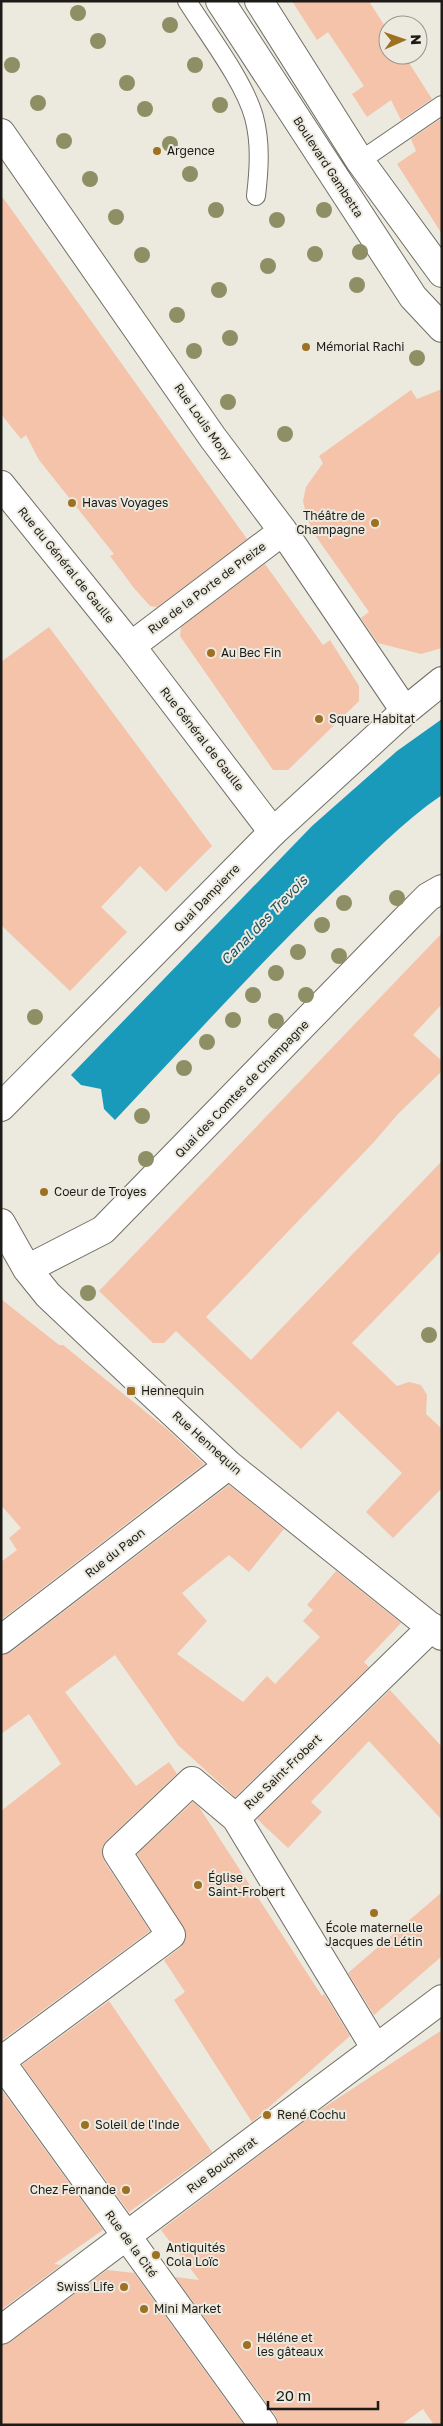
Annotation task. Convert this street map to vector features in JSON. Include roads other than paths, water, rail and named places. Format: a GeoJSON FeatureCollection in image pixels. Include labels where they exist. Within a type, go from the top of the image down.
{"type":"FeatureCollection","features":[{"type":"Feature","properties":{"kind":"street","name":"Boulevard Gambetta"},"geometry":{"type":"LineString","coordinates":[[220,1],[414,297],[442,328]]}},
{"type":"Feature","properties":{"kind":"street"},"geometry":{"type":"LineString","coordinates":[[259,1],[360,161],[442,273]]}},
{"type":"Feature","properties":{"kind":"street","name":"Rue Louis Mony"},"geometry":{"type":"LineString","coordinates":[[1,133],[213,438],[283,531],[422,700]]}},
{"type":"Feature","properties":{"kind":"street","name":"Rue du Général de Gaulle"},"geometry":{"type":"LineString","coordinates":[[1,485],[131,646]]}},
{"type":"Feature","properties":{"kind":"street","name":"Rue de la Porte de Preize"},"geometry":{"type":"LineString","coordinates":[[131,646],[283,531]]}},
{"type":"Feature","properties":{"kind":"street","name":"Rue Général de Gaulle"},"geometry":{"type":"LineString","coordinates":[[131,646],[273,832]]}},
{"type":"Feature","properties":{"kind":"street","name":"Quai Dampierre"},"geometry":{"type":"LineString","coordinates":[[2,1101],[273,832],[442,681]]}},
{"type":"Feature","properties":{"kind":"street","name":"Quai des Comtes de Champagne"},"geometry":{"type":"LineString","coordinates":[[27,1269],[102,1230],[406,919],[428,897],[442,889]]}},
{"type":"Feature","properties":{"kind":"street","name":"Rue Hennequin"},"geometry":{"type":"LineString","coordinates":[[1,1223],[27,1269],[48,1295],[229,1465],[437,1632]]}},
{"type":"Feature","properties":{"kind":"street","name":"Rue du Paon"},"geometry":{"type":"LineString","coordinates":[[1,1640],[229,1465]]}},
{"type":"Feature","properties":{"kind":"street","name":"Rue Saint-Frobert"},"geometry":{"type":"LineString","coordinates":[[1,2062],[171,1935],[117,1852],[192,1781],[236,1818],[437,1632]]}},
{"type":"Feature","properties":{"kind":"street"},"geometry":{"type":"LineString","coordinates":[[236,1818],[376,2049]]}},
{"type":"Feature","properties":{"kind":"street","name":"Rue Boucherat"},"geometry":{"type":"LineString","coordinates":[[1,2330],[442,1999]]}},
{"type":"Feature","properties":{"kind":"street","name":"Rue de la Cité"},"geometry":{"type":"LineString","coordinates":[[1,2062],[125,2237],[263,2425]]}},
{"type":"Feature","properties":{"kind":"lane"},"geometry":{"type":"LineString","coordinates":[[187,1],[235,76],[254,116],[259,162],[256,196]]}},
{"type":"Feature","properties":{"kind":"lane"},"geometry":{"type":"LineString","coordinates":[[235,76],[261,65]]}},
{"type":"Feature","properties":{"kind":"lane"},"geometry":{"type":"LineString","coordinates":[[360,161],[442,106]]}},
{"type":"Feature","properties":{"kind":"water","name":"Canal des Trevois"},"geometry":{"type":"Polygon","coordinates":[[[442,719],[442,795],[385,841],[304,921],[115,1120],[104,1109],[101,1089],[81,1085],[71,1075],[312,826],[397,751],[442,719]]]}},
{"type":"Feature","properties":{"kind":"place","name":"Argence"},"geometry":{"type":"Point","coordinates":[157,151]}},
{"type":"Feature","properties":{"kind":"place","name":"Mémorial Rachi"},"geometry":{"type":"Point","coordinates":[306,347]}},
{"type":"Feature","properties":{"kind":"place","name":"Havas Voyages"},"geometry":{"type":"Point","coordinates":[72,503]}},
{"type":"Feature","properties":{"kind":"place","name":"Théâtre de Champagne"},"geometry":{"type":"Point","coordinates":[375,523]}},
{"type":"Feature","properties":{"kind":"place","name":"Au Bec Fin"},"geometry":{"type":"Point","coordinates":[211,653]}},
{"type":"Feature","properties":{"kind":"place","name":"Square Habitat"},"geometry":{"type":"Point","coordinates":[319,719]}},
{"type":"Feature","properties":{"kind":"place","name":"Coeur de Troyes"},"geometry":{"type":"Point","coordinates":[44,1192]}},
{"type":"Feature","properties":{"kind":"place","name":"Hennequin"},"geometry":{"type":"Point","coordinates":[131,1391]}},
{"type":"Feature","properties":{"kind":"place","name":"Église Saint-Frobert"},"geometry":{"type":"Point","coordinates":[198,1885]}},
{"type":"Feature","properties":{"kind":"place","name":"École maternelle Jacques de Létin"},"geometry":{"type":"Point","coordinates":[374,1913]}},
{"type":"Feature","properties":{"kind":"place","name":"René Cochu"},"geometry":{"type":"Point","coordinates":[267,2115]}},
{"type":"Feature","properties":{"kind":"place","name":"Soleil de l'Inde"},"geometry":{"type":"Point","coordinates":[85,2125]}},
{"type":"Feature","properties":{"kind":"place","name":"Chez Fernande"},"geometry":{"type":"Point","coordinates":[126,2190]}},
{"type":"Feature","properties":{"kind":"place","name":"Antiquités Cola Loïc"},"geometry":{"type":"Point","coordinates":[156,2255]}},
{"type":"Feature","properties":{"kind":"place","name":"Swiss Life"},"geometry":{"type":"Point","coordinates":[124,2287]}},
{"type":"Feature","properties":{"kind":"place","name":"Mini Market"},"geometry":{"type":"Point","coordinates":[144,2309]}},
{"type":"Feature","properties":{"kind":"place","name":"Héléne et les gâteaux"},"geometry":{"type":"Point","coordinates":[247,2345]}}]}
